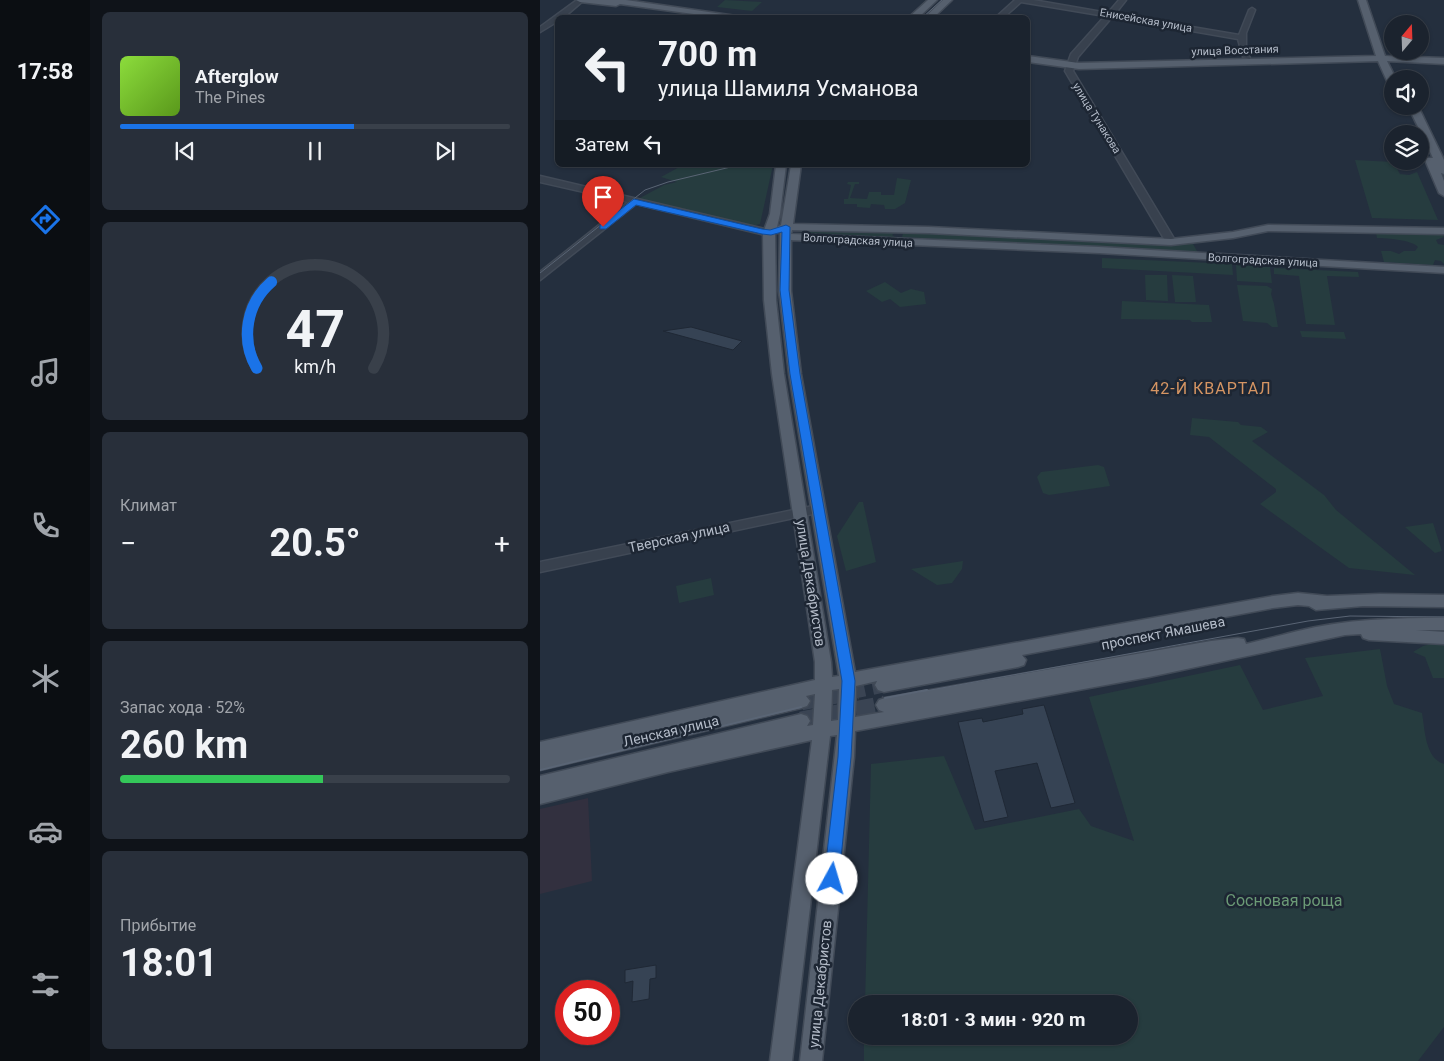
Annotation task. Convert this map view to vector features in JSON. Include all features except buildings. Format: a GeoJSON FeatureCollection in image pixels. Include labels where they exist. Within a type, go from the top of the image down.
{"type":"FeatureCollection","features":[{"type":"Feature","properties":{"kind":"main road"},"geometry":{"type":"LineString","coordinates":[[581,0],[696,15]]}},
{"type":"Feature","properties":{"kind":"main road"},"geometry":{"type":"LineString","coordinates":[[607,0],[723,15]]}},
{"type":"Feature","properties":{"kind":"main road"},"geometry":{"type":"LineString","coordinates":[[916,15],[933,0]]}},
{"type":"Feature","properties":{"kind":"main road"},"geometry":{"type":"LineString","coordinates":[[931,15],[948,0]]}},
{"type":"Feature","properties":{"kind":"main road"},"geometry":{"type":"LineString","coordinates":[[1362,0],[1384,54]]}},
{"type":"Feature","properties":{"kind":"main road"},"geometry":{"type":"LineString","coordinates":[[1369,0],[1384,52]]}},
{"type":"Feature","properties":{"kind":"main road","name":"улица Восстания"},"geometry":{"type":"LineString","coordinates":[[1030,55],[1071,63],[1246,57],[1384,56]]}},
{"type":"Feature","properties":{"kind":"main road","name":"улица Восстания"},"geometry":{"type":"LineString","coordinates":[[1030,59],[1071,63],[1384,56]]}},
{"type":"Feature","properties":{"kind":"main road","name":"улица Восстания"},"geometry":{"type":"LineString","coordinates":[[1429,58],[1443,58]]}},
{"type":"Feature","properties":{"kind":"main road"},"geometry":{"type":"LineString","coordinates":[[1417,115],[1444,171]]}},
{"type":"Feature","properties":{"kind":"main road"},"geometry":{"type":"LineString","coordinates":[[1429,159],[1444,193]]}},
{"type":"Feature","properties":{"kind":"main road","name":"улица Декабристов"},"geometry":{"type":"LineString","coordinates":[[781,167],[775,214],[769,233],[770,300],[777,365],[823,662],[824,686],[822,732],[781,1061]]}},
{"type":"Feature","properties":{"kind":"main road","name":"улица Декабристов"},"geometry":{"type":"LineString","coordinates":[[796,167],[785,232],[786,300],[795,374],[848,681],[847,726],[811,1061]]}},
{"type":"Feature","properties":{"kind":"main road","name":"Волгоградская улица"},"geometry":{"type":"LineString","coordinates":[[769,233],[906,230],[1171,242],[1276,228],[1444,231]]}},
{"type":"Feature","properties":{"kind":"main road"},"geometry":{"type":"LineString","coordinates":[[900,242],[898,236],[906,230]]}},
{"type":"Feature","properties":{"kind":"main road","name":"Волгоградская улица"},"geometry":{"type":"LineString","coordinates":[[785,232],[900,242],[1099,250],[1444,270]]}},
{"type":"Feature","properties":{"kind":"main road"},"geometry":{"type":"LineString","coordinates":[[540,750],[848,681],[1273,602],[1298,599],[1331,602],[1385,591],[1444,592]]}},
{"type":"Feature","properties":{"kind":"main road","name":"проспект Ямашева"},"geometry":{"type":"LineString","coordinates":[[884,685],[1331,602],[1444,601]]}},
{"type":"Feature","properties":{"kind":"main road","name":"проспект Ямашева"},"geometry":{"type":"LineString","coordinates":[[885,706],[1211,647],[1308,636],[1345,629],[1411,624],[1444,624]]}},
{"type":"Feature","properties":{"kind":"main road"},"geometry":{"type":"LineString","coordinates":[[1345,629],[1377,636],[1444,638]]}},
{"type":"Feature","properties":{"kind":"main road"},"geometry":{"type":"LineString","coordinates":[[540,796],[724,751],[1241,652],[1308,636]]}},
{"type":"Feature","properties":{"kind":"main road","name":"Ленская улица"},"geometry":{"type":"LineString","coordinates":[[540,762],[801,701]]}},
{"type":"Feature","properties":{"kind":"main road","name":"Ленская улица"},"geometry":{"type":"LineString","coordinates":[[540,784],[801,721]]}},
{"type":"Feature","properties":{"kind":"street"},"geometry":{"type":"LineString","coordinates":[[562,15],[581,0]]}},
{"type":"Feature","properties":{"kind":"street","name":"Енисейская улица"},"geometry":{"type":"LineString","coordinates":[[1020,0],[1241,37]]}},
{"type":"Feature","properties":{"kind":"street"},"geometry":{"type":"LineString","coordinates":[[1002,15],[1020,0]]}},
{"type":"Feature","properties":{"kind":"street"},"geometry":{"type":"LineString","coordinates":[[1071,63],[1123,0]]}},
{"type":"Feature","properties":{"kind":"street"},"geometry":{"type":"LineString","coordinates":[[1246,57],[1241,37],[1252,10]]}},
{"type":"Feature","properties":{"kind":"street"},"geometry":{"type":"LineString","coordinates":[[540,30],[555,20]]}},
{"type":"Feature","properties":{"kind":"street","name":"улица Тунакова"},"geometry":{"type":"LineString","coordinates":[[1071,63],[1068,71],[1171,242]]}},
{"type":"Feature","properties":{"kind":"street"},"geometry":{"type":"LineString","coordinates":[[540,179],[769,233]]}},
{"type":"Feature","properties":{"kind":"street"},"geometry":{"type":"LineString","coordinates":[[540,266],[629,201]]}},
{"type":"Feature","properties":{"kind":"street"},"geometry":{"type":"LineString","coordinates":[[540,277],[629,201]]}},
{"type":"Feature","properties":{"kind":"street","name":"Тверская улица"},"geometry":{"type":"LineString","coordinates":[[540,567],[818,509]]}},
{"type":"Feature","properties":{"kind":"shaded area"},"geometry":{"type":"Polygon","coordinates":[[[588,798],[592,881],[540,894],[540,809],[588,798]]]}},
{"type":"Feature","properties":{"kind":"green space"},"geometry":{"type":"Polygon","coordinates":[[[725,0],[762,2],[752,11],[717,7],[725,0]]]}},
{"type":"Feature","properties":{"kind":"green space"},"geometry":{"type":"Polygon","coordinates":[[[1355,160],[1384,162],[1384,170],[1398,170],[1400,174],[1409,175],[1417,172],[1438,220],[1372,218],[1355,160]]]}},
{"type":"Feature","properties":{"kind":"green space"},"geometry":{"type":"Polygon","coordinates":[[[679,167],[773,167],[760,224],[752,226],[642,200],[640,198],[664,185],[677,182],[661,177],[679,167]]]}},
{"type":"Feature","properties":{"kind":"green space"},"geometry":{"type":"Polygon","coordinates":[[[897,178],[911,180],[905,203],[895,209],[885,209],[884,205],[871,204],[870,208],[857,207],[857,204],[844,204],[844,199],[848,199],[851,185],[847,184],[848,182],[859,182],[859,184],[855,184],[850,198],[867,199],[869,192],[881,192],[881,195],[894,195],[897,178]]]}},
{"type":"Feature","properties":{"kind":"green space"},"geometry":{"type":"Polygon","coordinates":[[[798,229],[897,231],[892,235],[895,237],[808,233],[797,231],[798,229]]]}},
{"type":"Feature","properties":{"kind":"green space"},"geometry":{"type":"Polygon","coordinates":[[[908,231],[1192,242],[1198,253],[902,237],[903,233],[908,231]]]}},
{"type":"Feature","properties":{"kind":"green space"},"geometry":{"type":"Polygon","coordinates":[[[1376,232],[1442,233],[1444,237],[1436,240],[1438,244],[1444,245],[1444,264],[1441,261],[1435,260],[1433,265],[1384,262],[1381,251],[1391,251],[1399,254],[1404,251],[1415,251],[1418,247],[1405,241],[1377,238],[1376,232]]]}},
{"type":"Feature","properties":{"kind":"green space"},"geometry":{"type":"Polygon","coordinates":[[[1102,258],[1232,264],[1233,275],[1102,268],[1102,258]]]}},
{"type":"Feature","properties":{"kind":"green space"},"geometry":{"type":"Polygon","coordinates":[[[1236,265],[1270,267],[1272,283],[1237,281],[1236,265]]]}},
{"type":"Feature","properties":{"kind":"green space"},"geometry":{"type":"Polygon","coordinates":[[[1274,268],[1358,272],[1359,277],[1327,276],[1335,325],[1306,324],[1299,276],[1274,274],[1274,268]]]}},
{"type":"Feature","properties":{"kind":"green space"},"geometry":{"type":"Polygon","coordinates":[[[1145,275],[1167,275],[1168,301],[1146,300],[1145,275]]]}},
{"type":"Feature","properties":{"kind":"green space"},"geometry":{"type":"Polygon","coordinates":[[[1172,275],[1193,276],[1196,302],[1175,302],[1172,275]]]}},
{"type":"Feature","properties":{"kind":"green space"},"geometry":{"type":"Polygon","coordinates":[[[885,282],[901,293],[911,289],[924,292],[926,304],[900,307],[890,299],[882,302],[866,291],[885,282]]]}},
{"type":"Feature","properties":{"kind":"green space"},"geometry":{"type":"Polygon","coordinates":[[[1237,285],[1267,286],[1272,289],[1271,294],[1278,327],[1272,327],[1267,323],[1243,321],[1237,285]]]}},
{"type":"Feature","properties":{"kind":"green space"},"geometry":{"type":"Polygon","coordinates":[[[1122,301],[1209,305],[1212,322],[1121,319],[1122,301]]]}},
{"type":"Feature","properties":{"kind":"green space"},"geometry":{"type":"Polygon","coordinates":[[[1300,331],[1344,332],[1346,339],[1302,337],[1300,331]]]}},
{"type":"Feature","properties":{"kind":"green space"},"geometry":{"type":"Polygon","coordinates":[[[1192,418],[1238,422],[1241,425],[1261,427],[1268,432],[1252,441],[1324,495],[1336,510],[1415,575],[1349,568],[1260,504],[1276,492],[1276,489],[1209,437],[1190,435],[1192,418]]]}},
{"type":"Feature","properties":{"kind":"green space"},"geometry":{"type":"Polygon","coordinates":[[[1098,465],[1104,467],[1110,486],[1049,495],[1043,493],[1037,477],[1041,472],[1098,465]]]}},
{"type":"Feature","properties":{"kind":"green space"},"geometry":{"type":"Polygon","coordinates":[[[859,502],[863,502],[876,562],[846,571],[837,536],[859,502]]]}},
{"type":"Feature","properties":{"kind":"green space"},"geometry":{"type":"Polygon","coordinates":[[[1433,523],[1442,551],[1435,553],[1405,527],[1433,523]]]}},
{"type":"Feature","properties":{"kind":"green space"},"geometry":{"type":"Polygon","coordinates":[[[963,561],[962,569],[952,583],[937,585],[911,569],[963,561]]]}},
{"type":"Feature","properties":{"kind":"green space"},"geometry":{"type":"Polygon","coordinates":[[[711,578],[714,595],[679,603],[676,586],[711,578]]]}},
{"type":"Feature","properties":{"kind":"green space"},"geometry":{"type":"Polygon","coordinates":[[[1444,640],[1444,678],[1433,678],[1425,657],[1413,652],[1423,646],[1444,640]]]}},
{"type":"Feature","properties":{"kind":"green space","name":"Сосновая роща"},"geometry":{"type":"Polygon","coordinates":[[[1380,649],[1387,686],[1394,704],[1422,713],[1429,750],[1438,761],[1444,764],[1444,1027],[1418,1061],[864,1061],[864,1045],[1138,1045],[1138,995],[865,995],[871,764],[944,756],[975,830],[1079,809],[1091,826],[1134,841],[1089,697],[1240,665],[1263,710],[1323,696],[1305,658],[1380,649]]]}},
{"type":"Feature","properties":{"kind":"tunnel"},"geometry":{"type":"LineString","coordinates":[[850,692],[884,685]]}},
{"type":"Feature","properties":{"kind":"tunnel"},"geometry":{"type":"LineString","coordinates":[[801,701],[857,690]]}},
{"type":"Feature","properties":{"kind":"tunnel"},"geometry":{"type":"LineString","coordinates":[[801,721],[885,705]]}},
{"type":"Feature","properties":{"kind":"tram line"},"geometry":{"type":"LineString","coordinates":[[925,15],[942,0]]}},
{"type":"Feature","properties":{"kind":"tram line"},"geometry":{"type":"LineString","coordinates":[[540,273],[645,190],[668,182],[731,167]]}},
{"type":"Feature","properties":{"kind":"tram line"},"geometry":{"type":"LineString","coordinates":[[920,692],[1308,621],[1350,616],[1444,617]]}},
{"type":"Feature","properties":{"kind":"tram line"},"geometry":{"type":"LineString","coordinates":[[885,698],[927,690]]}},
{"type":"Feature","properties":{"kind":"tram line"},"geometry":{"type":"LineString","coordinates":[[540,770],[801,707]]}},
{"type":"Feature","properties":{"kind":"district","name":"42-Й КВАРТАЛ"},"geometry":{"type":"Point","coordinates":[1211,388]}},
{"type":"Feature","properties":{"kind":"route"},"geometry":{"type":"LineString","coordinates":[[603,227],[634,202],[762,232],[771,233],[786,227],[784,250],[785,290],[795,374],[824,544],[846,657],[848,681],[845,757],[832,879]]}}]}
